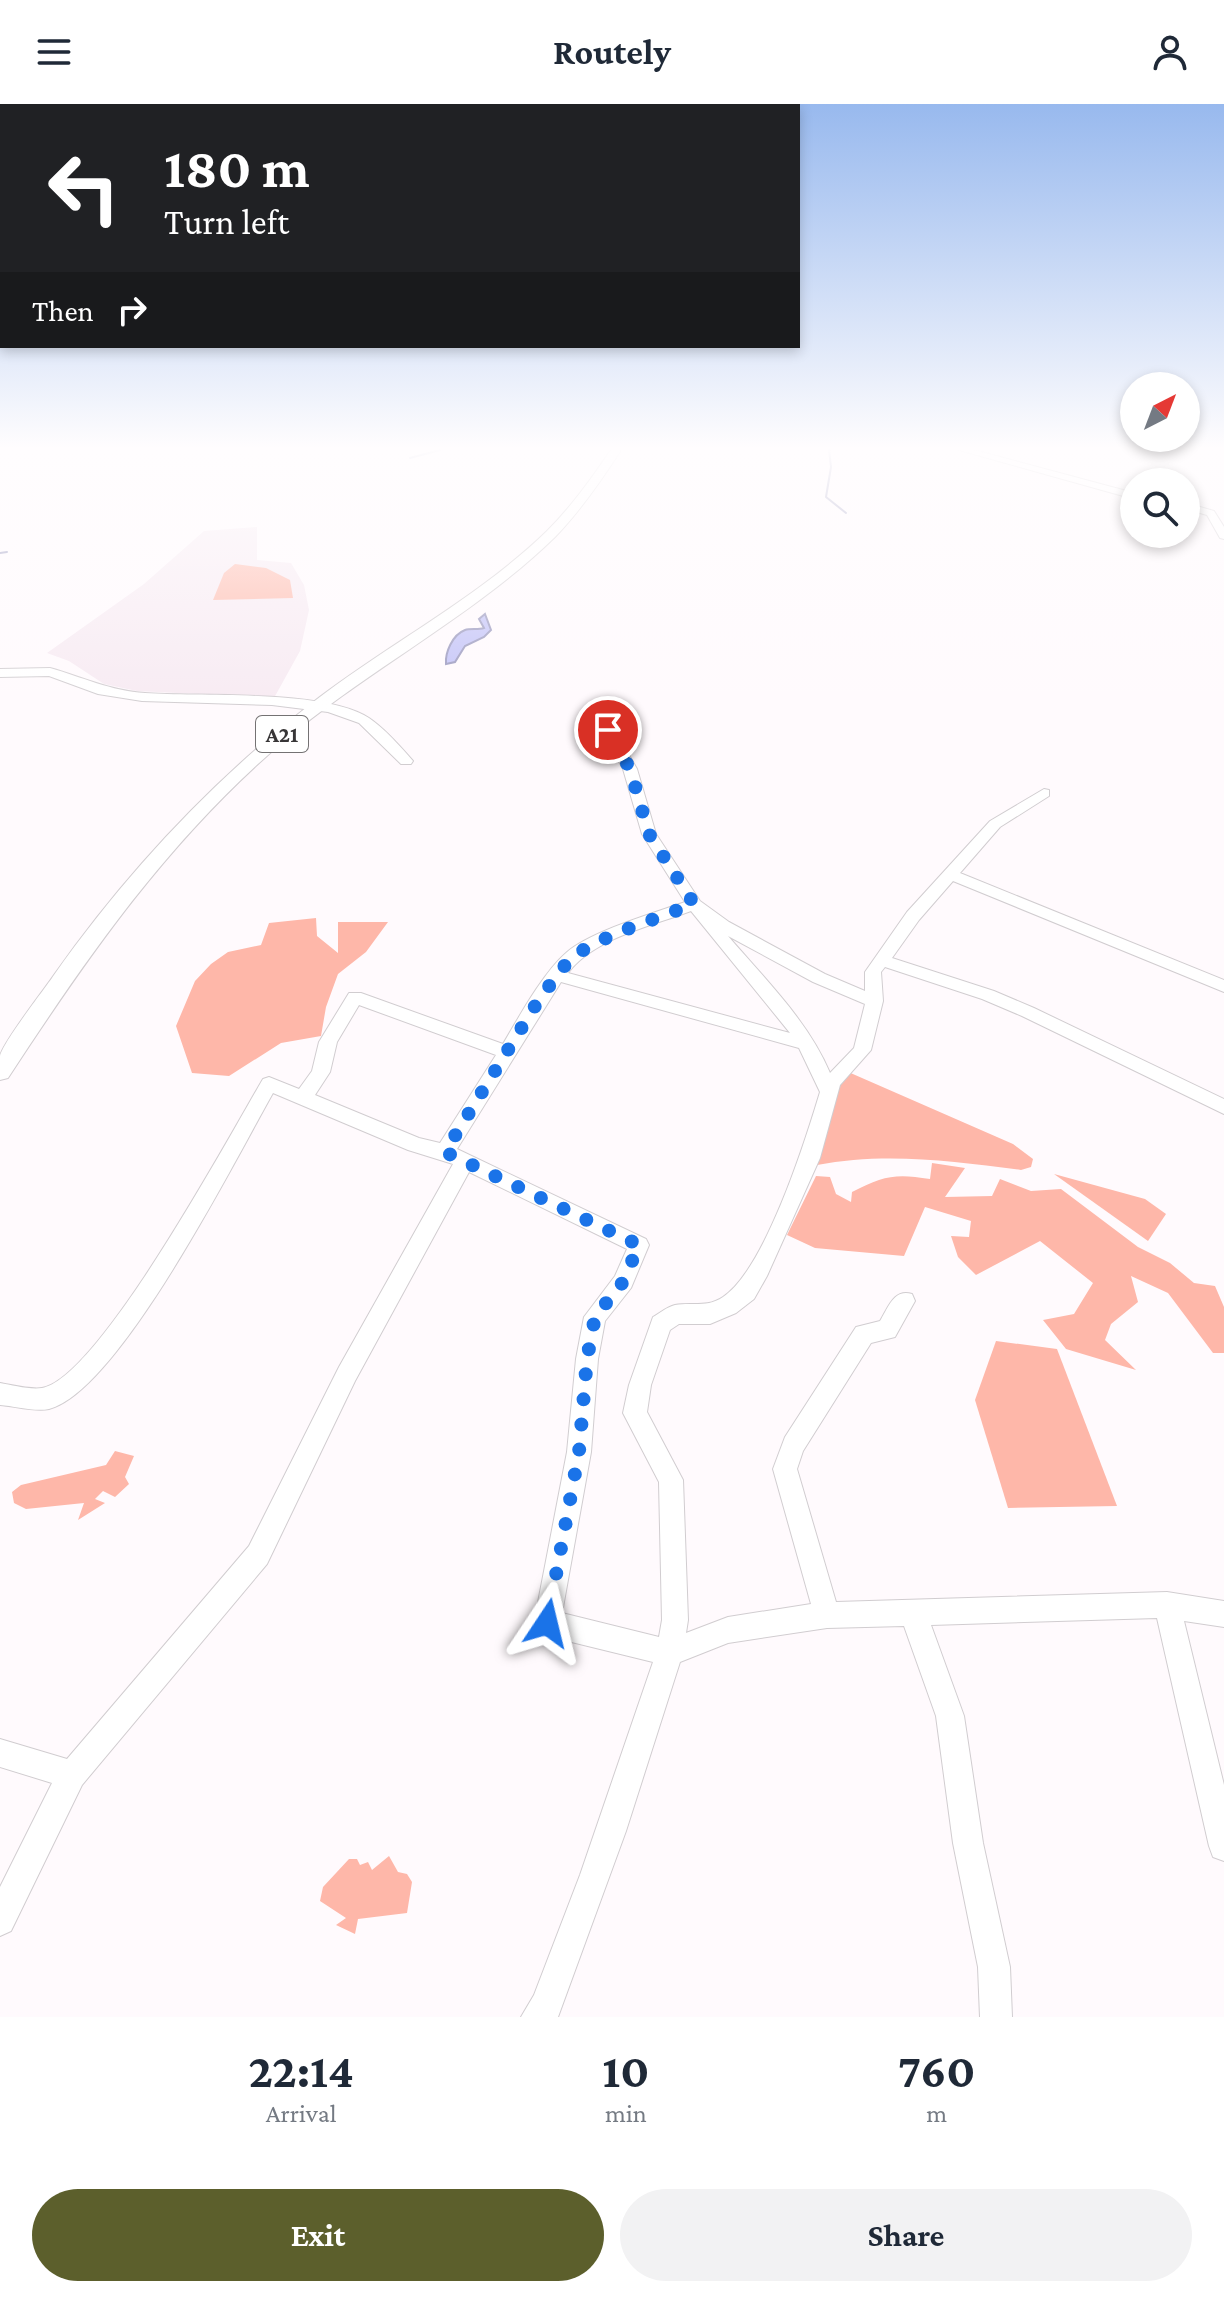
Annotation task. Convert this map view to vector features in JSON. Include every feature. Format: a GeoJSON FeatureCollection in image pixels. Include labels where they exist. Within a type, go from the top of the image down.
{"type":"FeatureCollection","features":[{"type":"Feature","properties":{"kind":"main road","name":"A21"},"geometry":{"type":"LineString","coordinates":[[0,1072],[77,958],[145,871],[210,801],[315,707],[523,557],[542,539]]}},
{"type":"Feature","properties":{"kind":"street"},"geometry":{"type":"LineString","coordinates":[[0,673],[50,672],[102,691],[142,697],[272,701],[349,712],[364,720],[406,761]]}},
{"type":"Feature","properties":{"kind":"street"},"geometry":{"type":"LineString","coordinates":[[598,711],[630,769],[649,834],[717,935],[789,1016],[818,1062],[829,1092]]}},
{"type":"Feature","properties":{"kind":"street"},"geometry":{"type":"LineString","coordinates":[[537,2017],[546,2006],[645,1738],[675,1620],[671,1480],[635,1413],[640,1385],[661,1324],[675,1315],[710,1314],[728,1306],[746,1292],[760,1270],[810,1158],[832,1082],[862,1050],[874,1001],[873,972],[913,916],[995,824],[1044,793]]}},
{"type":"Feature","properties":{"kind":"street"},"geometry":{"type":"LineString","coordinates":[[952,875],[1224,986]]}},
{"type":"Feature","properties":{"kind":"street"},"geometry":{"type":"LineString","coordinates":[[0,1920],[72,1775],[258,1555],[347,1374],[432,1225],[455,1157],[507,1052],[557,975],[572,956],[614,934],[694,904]]}},
{"type":"Feature","properties":{"kind":"street"},"geometry":{"type":"LineString","coordinates":[[694,904],[723,926],[819,978],[874,1001]]}},
{"type":"Feature","properties":{"kind":"street"},"geometry":{"type":"LineString","coordinates":[[881,960],[988,995],[1224,1107]]}},
{"type":"Feature","properties":{"kind":"street"},"geometry":{"type":"LineString","coordinates":[[557,975],[807,1044]]}},
{"type":"Feature","properties":{"kind":"street"},"geometry":{"type":"LineString","coordinates":[[303,1098],[321,1072],[328,1042],[355,997],[507,1052]]}},
{"type":"Feature","properties":{"kind":"street"},"geometry":{"type":"LineString","coordinates":[[0,1394],[46,1399],[84,1375],[159,1276],[269,1084],[415,1145],[455,1157],[639,1245],[623,1282],[595,1317],[587,1359],[579,1452],[547,1623],[669,1653],[728,1630],[827,1615],[1167,1605],[1224,1614]]}},
{"type":"Feature","properties":{"kind":"street"},"geometry":{"type":"LineString","coordinates":[[827,1615],[785,1469],[793,1445],[822,1403],[839,1369],[864,1334],[887,1330],[904,1301]]}},
{"type":"Feature","properties":{"kind":"street"},"geometry":{"type":"LineString","coordinates":[[1167,1605],[1224,1846]]}},
{"type":"Feature","properties":{"kind":"street"},"geometry":{"type":"LineString","coordinates":[[913,1613],[950,1716],[968,1843],[994,1967],[996,2017]]}},
{"type":"Feature","properties":{"kind":"street"},"geometry":{"type":"LineString","coordinates":[[0,1753],[72,1775]]}},
{"type":"Feature","properties":{"kind":"shaded area"},"geometry":{"type":"Polygon","coordinates":[[[195,539],[257,539],[257,560],[291,563],[304,585],[309,610],[300,651],[274,698],[137,691],[104,684],[69,661],[47,653],[144,584],[195,539]]]}},
{"type":"Feature","properties":{"kind":"shaded area"},"geometry":{"type":"Polygon","coordinates":[[[235,564],[266,568],[290,580],[293,598],[213,600],[224,573],[235,564]]]}},
{"type":"Feature","properties":{"kind":"shaded area"},"geometry":{"type":"Polygon","coordinates":[[[316,918],[317,936],[338,953],[338,922],[388,922],[366,952],[338,974],[326,1007],[321,1036],[281,1043],[229,1076],[192,1073],[176,1026],[195,981],[228,952],[261,945],[269,923],[316,918]]]}},
{"type":"Feature","properties":{"kind":"shaded area"},"geometry":{"type":"Polygon","coordinates":[[[846,1071],[1013,1144],[1033,1159],[1031,1167],[1021,1170],[893,1158],[817,1165],[833,1090],[846,1071]]]}},
{"type":"Feature","properties":{"kind":"shaded area"},"geometry":{"type":"Polygon","coordinates":[[[932,1163],[965,1168],[945,1197],[992,1196],[1000,1179],[1031,1191],[1061,1189],[1138,1247],[1170,1263],[1194,1283],[1215,1286],[1224,1307],[1224,1353],[1213,1353],[1168,1293],[1131,1276],[1138,1302],[1111,1324],[1105,1340],[1136,1370],[1066,1349],[1043,1320],[1074,1314],[1093,1283],[1040,1241],[976,1275],[958,1257],[951,1236],[969,1237],[971,1221],[925,1207],[904,1256],[815,1248],[787,1235],[816,1176],[830,1177],[836,1194],[851,1202],[852,1192],[881,1179],[907,1176],[930,1179],[932,1163]]]}},
{"type":"Feature","properties":{"kind":"shaded area"},"geometry":{"type":"Polygon","coordinates":[[[1054,1174],[1145,1199],[1166,1214],[1148,1241],[1054,1174]]]}},
{"type":"Feature","properties":{"kind":"shaded area"},"geometry":{"type":"Polygon","coordinates":[[[996,1341],[1057,1349],[1117,1506],[1008,1508],[975,1400],[996,1341]]]}},
{"type":"Feature","properties":{"kind":"shaded area"},"geometry":{"type":"Polygon","coordinates":[[[115,1451],[134,1456],[125,1477],[129,1484],[115,1497],[103,1491],[95,1499],[105,1503],[78,1520],[84,1503],[26,1509],[14,1503],[12,1492],[21,1485],[106,1465],[115,1451]]]}},
{"type":"Feature","properties":{"kind":"shaded area"},"geometry":{"type":"Polygon","coordinates":[[[389,1856],[398,1872],[407,1874],[412,1882],[407,1913],[358,1919],[355,1934],[336,1925],[346,1918],[320,1901],[323,1887],[349,1859],[357,1859],[360,1865],[368,1862],[372,1870],[389,1856]]]}},
{"type":"Feature","properties":{"kind":"water"},"geometry":{"type":"Polygon","coordinates":[[[485,614],[491,630],[465,646],[455,662],[446,664],[453,640],[465,630],[484,628],[479,619],[485,614]]]}},
{"type":"Feature","properties":{"kind":"waterway"},"geometry":{"type":"LineString","coordinates":[[0,553],[7,552]]}},
{"type":"Feature","properties":{"kind":"route"},"geometry":{"type":"LineString","coordinates":[[547,1623],[579,1452],[587,1359],[595,1317],[623,1282],[639,1245],[445,1152],[540,998],[572,956],[614,934],[694,904],[649,834],[630,769],[608,730]]}}]}
